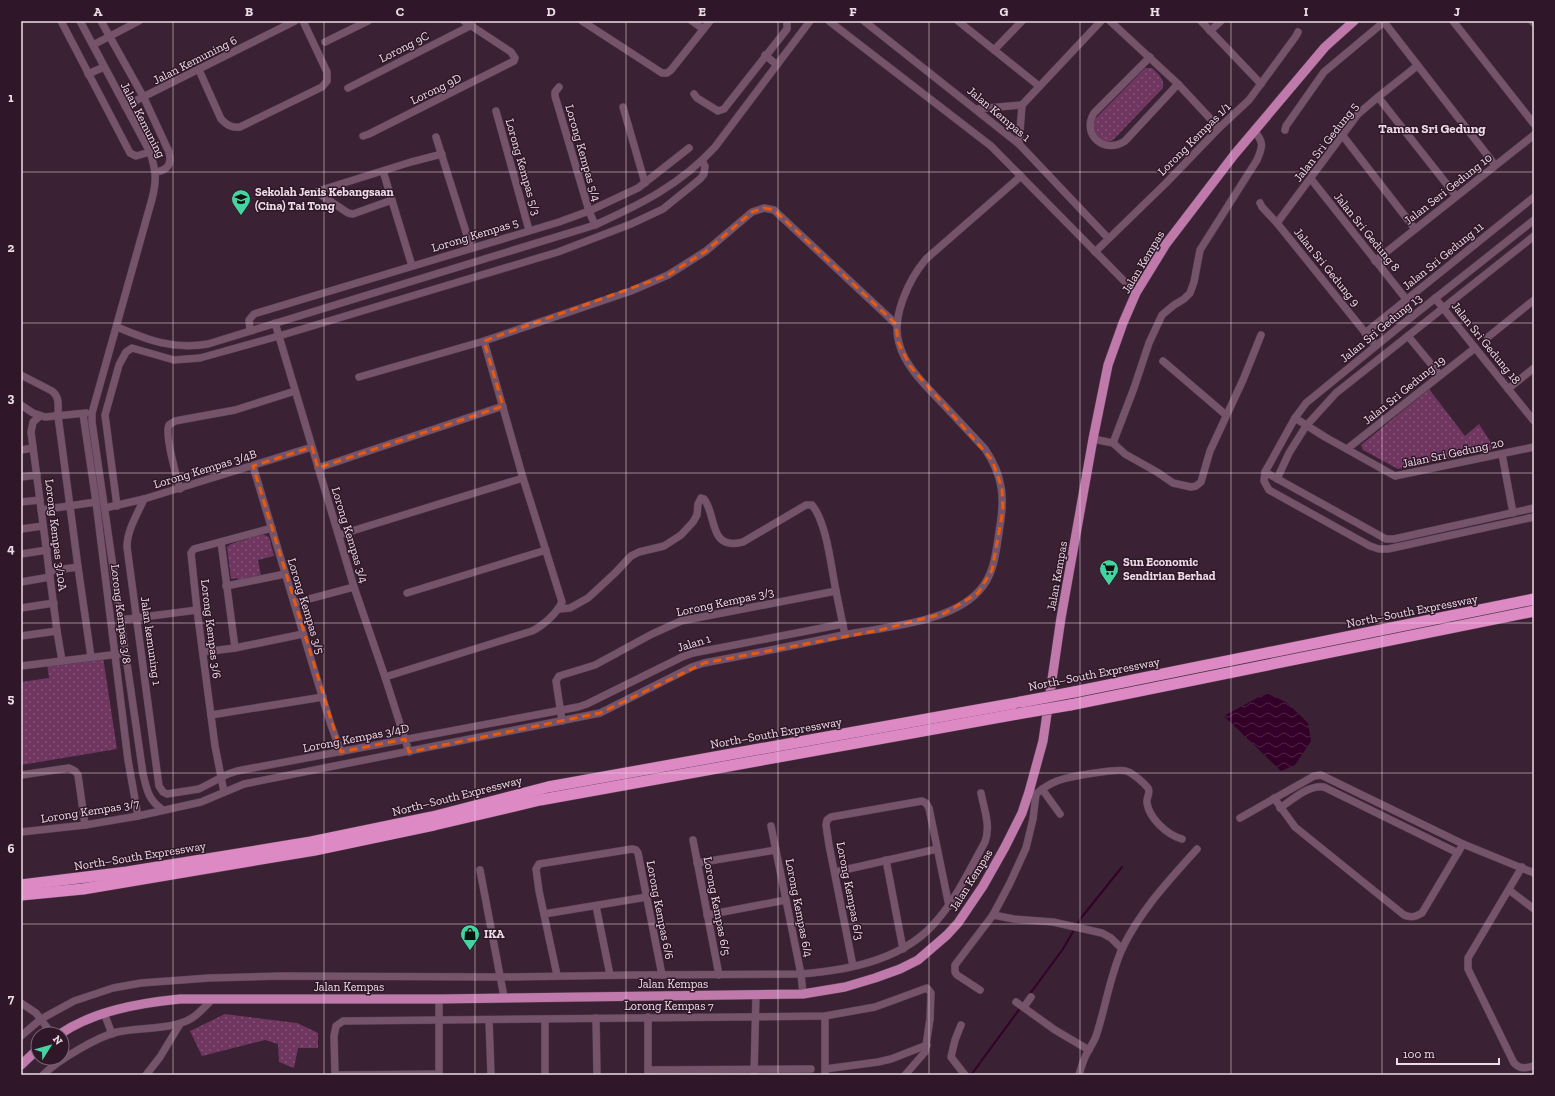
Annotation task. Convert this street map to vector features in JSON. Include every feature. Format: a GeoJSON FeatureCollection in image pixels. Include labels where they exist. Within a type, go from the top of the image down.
{"type":"FeatureCollection","features":[{"type":"Feature","properties":{"kind":"highway","name":"North–South Expressway"},"geometry":{"type":"LineString","coordinates":[[21,885],[127,872],[310,842],[432,817],[548,787],[1074,692],[1534,599]]}},
{"type":"Feature","properties":{"kind":"highway","name":"North–South Expressway"},"geometry":{"type":"LineString","coordinates":[[21,895],[83,889],[308,852],[434,825],[540,800],[1070,705],[1534,611]]}},
{"type":"Feature","properties":{"kind":"main road","name":"Jalan Kempas"},"geometry":{"type":"LineString","coordinates":[[70,1027],[104,1013],[155,1001],[180,999],[439,999],[803,994],[844,987],[875,978],[900,969],[918,960],[932,949],[958,923],[983,886],[1032,793],[1042,741],[1061,618],[1093,439],[1108,365],[1123,322],[1136,293],[1166,244],[1254,130],[1325,47],[1354,21]]}},
{"type":"Feature","properties":{"kind":"main road"},"geometry":{"type":"LineString","coordinates":[[21,1065],[30,1057]]}},
{"type":"Feature","properties":{"kind":"street"},"geometry":{"type":"LineString","coordinates":[[60,21],[130,153],[136,156],[150,152]]}},
{"type":"Feature","properties":{"kind":"street","name":"Jalan Kemuning"},"geometry":{"type":"LineString","coordinates":[[80,21],[150,152],[156,172],[152,199],[92,413]]}},
{"type":"Feature","properties":{"kind":"street"},"geometry":{"type":"LineString","coordinates":[[101,21],[144,98],[169,152],[171,159],[169,166],[156,172]]}},
{"type":"Feature","properties":{"kind":"street"},"geometry":{"type":"LineString","coordinates":[[93,45],[139,21]]}},
{"type":"Feature","properties":{"kind":"street","name":"Jalan Kemuning 6"},"geometry":{"type":"LineString","coordinates":[[125,106],[144,98],[295,21]]}},
{"type":"Feature","properties":{"kind":"street"},"geometry":{"type":"LineString","coordinates":[[198,70],[221,119],[226,124],[233,127],[240,127],[322,87],[327,81],[327,72],[303,21]]}},
{"type":"Feature","properties":{"kind":"street"},"geometry":{"type":"LineString","coordinates":[[326,42],[368,21]]}},
{"type":"Feature","properties":{"kind":"street"},"geometry":{"type":"LineString","coordinates":[[464,21],[470,26]]}},
{"type":"Feature","properties":{"kind":"street"},"geometry":{"type":"LineString","coordinates":[[582,21],[662,73],[666,74],[671,70],[710,21]]}},
{"type":"Feature","properties":{"kind":"street"},"geometry":{"type":"LineString","coordinates":[[692,21],[703,29]]}},
{"type":"Feature","properties":{"kind":"street"},"geometry":{"type":"LineString","coordinates":[[694,94],[702,101],[718,111],[721,111],[786,29],[787,21]]}},
{"type":"Feature","properties":{"kind":"street"},"geometry":{"type":"LineString","coordinates":[[117,327],[150,341],[169,345],[184,346],[208,344],[275,322],[478,262],[595,225],[641,204],[677,181],[702,161],[715,147],[810,21]]}},
{"type":"Feature","properties":{"kind":"street"},"geometry":{"type":"LineString","coordinates":[[830,21],[991,146],[1136,293]]}},
{"type":"Feature","properties":{"kind":"street","name":"Jalan Kempas 1"},"geometry":{"type":"LineString","coordinates":[[864,21],[1019,144],[1108,238]]}},
{"type":"Feature","properties":{"kind":"street"},"geometry":{"type":"LineString","coordinates":[[958,21],[1039,86]]}},
{"type":"Feature","properties":{"kind":"street"},"geometry":{"type":"LineString","coordinates":[[994,50],[1022,21]]}},
{"type":"Feature","properties":{"kind":"street"},"geometry":{"type":"LineString","coordinates":[[1019,144],[1022,105],[1101,21]]}},
{"type":"Feature","properties":{"kind":"street"},"geometry":{"type":"LineString","coordinates":[[1110,21],[1178,84],[1219,128]]}},
{"type":"Feature","properties":{"kind":"street"},"geometry":{"type":"LineString","coordinates":[[1200,21],[1261,84]]}},
{"type":"Feature","properties":{"kind":"street"},"geometry":{"type":"LineString","coordinates":[[1210,31],[1221,21]]}},
{"type":"Feature","properties":{"kind":"street"},"geometry":{"type":"LineString","coordinates":[[1453,21],[1534,124]]}},
{"type":"Feature","properties":{"kind":"street"},"geometry":{"type":"LineString","coordinates":[[1285,130],[1286,126],[1324,72],[1385,22],[1495,165]]}},
{"type":"Feature","properties":{"kind":"street","name":"Lorong 9D"},"geometry":{"type":"LineString","coordinates":[[363,136],[511,64],[515,58],[511,52],[470,26]]}},
{"type":"Feature","properties":{"kind":"street","name":"Lorong 9C"},"geometry":{"type":"LineString","coordinates":[[348,88],[470,26]]}},
{"type":"Feature","properties":{"kind":"street","name":"Lorong Kempas 1/1"},"geometry":{"type":"LineString","coordinates":[[1095,252],[1249,100],[1298,32]]}},
{"type":"Feature","properties":{"kind":"street"},"geometry":{"type":"LineString","coordinates":[[765,55],[777,65]]}},
{"type":"Feature","properties":{"kind":"street"},"geometry":{"type":"LineString","coordinates":[[1150,57],[1091,118],[1092,133],[1099,143],[1112,147],[1119,146],[1125,142],[1178,84]]}},
{"type":"Feature","properties":{"kind":"street","name":"Jalan Sri Gedung 5"},"geometry":{"type":"LineString","coordinates":[[1277,223],[1358,114],[1418,66]]}},
{"type":"Feature","properties":{"kind":"street"},"geometry":{"type":"LineString","coordinates":[[88,74],[104,67]]}},
{"type":"Feature","properties":{"kind":"street","name":"Lorong Kempas 5/4"},"geometry":{"type":"LineString","coordinates":[[559,87],[555,92],[555,96],[589,211],[595,225]]}},
{"type":"Feature","properties":{"kind":"street"},"geometry":{"type":"LineString","coordinates":[[1378,97],[1456,196]]}},
{"type":"Feature","properties":{"kind":"street"},"geometry":{"type":"LineString","coordinates":[[976,109],[1022,105]]}},
{"type":"Feature","properties":{"kind":"street"},"geometry":{"type":"LineString","coordinates":[[623,106],[645,183]]}},
{"type":"Feature","properties":{"kind":"street","name":"Lorong Kempas 5/3"},"geometry":{"type":"LineString","coordinates":[[496,111],[529,230]]}},
{"type":"Feature","properties":{"kind":"street"},"geometry":{"type":"LineString","coordinates":[[1113,443],[1149,343],[1162,315],[1190,293],[1194,282],[1200,250],[1257,160],[1262,144],[1261,139],[1254,130]]}},
{"type":"Feature","properties":{"kind":"street","name":"Jalan Seri Gedung 10"},"geometry":{"type":"LineString","coordinates":[[1375,261],[1534,135]]}},
{"type":"Feature","properties":{"kind":"street"},"geometry":{"type":"LineString","coordinates":[[1343,136],[1415,229]]}},
{"type":"Feature","properties":{"kind":"street"},"geometry":{"type":"LineString","coordinates":[[436,137],[471,248]]}},
{"type":"Feature","properties":{"kind":"street","name":"Lorong Kempas 5"},"geometry":{"type":"LineString","coordinates":[[250,330],[250,320],[254,314],[589,211],[631,192],[645,183],[689,148]]}},
{"type":"Feature","properties":{"kind":"street"},"geometry":{"type":"LineString","coordinates":[[392,200],[353,214],[348,213],[318,191],[442,154]]}},
{"type":"Feature","properties":{"kind":"street"},"geometry":{"type":"LineString","coordinates":[[117,506],[105,414],[119,364],[126,352],[132,348],[174,360],[191,359],[279,336],[558,252],[631,224],[663,209],[700,179],[706,170],[702,161]]}},
{"type":"Feature","properties":{"kind":"street"},"geometry":{"type":"LineString","coordinates":[[383,171],[412,266]]}},
{"type":"Feature","properties":{"kind":"street"},"geometry":{"type":"LineString","coordinates":[[359,377],[484,341],[631,291],[668,275],[706,250],[752,212],[764,208],[774,210],[896,324],[902,301],[918,268],[926,259],[1021,176]]}},
{"type":"Feature","properties":{"kind":"street","name":"Jalan Sri Gedung 8"},"geometry":{"type":"LineString","coordinates":[[1311,179],[1406,299]]}},
{"type":"Feature","properties":{"kind":"street","name":"Jalan Sri Gedung 11"},"geometry":{"type":"LineString","coordinates":[[1365,332],[1534,197]]}},
{"type":"Feature","properties":{"kind":"street","name":"Jalan Sri Gedung 9"},"geometry":{"type":"LineString","coordinates":[[1260,203],[1376,346]]}},
{"type":"Feature","properties":{"kind":"street","name":"Jalan Sri Gedung 13"},"geometry":{"type":"LineString","coordinates":[[1265,472],[1295,418],[1306,403],[1534,220]]}},
{"type":"Feature","properties":{"kind":"street","name":"Jalan Sri Gedung 13"},"geometry":{"type":"LineString","coordinates":[[1277,479],[1288,453],[1306,426],[1336,393],[1534,236]]}},
{"type":"Feature","properties":{"kind":"street","name":"Jalan Sri Gedung 18"},"geometry":{"type":"LineString","coordinates":[[1435,298],[1534,421]]}},
{"type":"Feature","properties":{"kind":"street"},"geometry":{"type":"LineString","coordinates":[[1488,337],[1534,300]]}},
{"type":"Feature","properties":{"kind":"street","name":"Lorong Kempas 3/4"},"geometry":{"type":"LineString","coordinates":[[275,322],[354,587],[409,752]]}},
{"type":"Feature","properties":{"kind":"street","name":"Lorong Kempas 3/7"},"geometry":{"type":"LineString","coordinates":[[21,832],[85,825],[138,816],[200,802],[244,784],[600,713],[692,667],[704,663],[845,635],[880,630],[935,617],[961,605],[983,587],[992,570],[1003,510],[1002,488],[992,460],[985,449],[910,366],[903,355],[898,342],[896,324]]}},
{"type":"Feature","properties":{"kind":"street"},"geometry":{"type":"LineString","coordinates":[[1093,439],[1113,443],[1125,454],[1173,483],[1183,486],[1196,486],[1201,482],[1210,452],[1261,335]]}},
{"type":"Feature","properties":{"kind":"street"},"geometry":{"type":"LineString","coordinates":[[1408,336],[1440,375]]}},
{"type":"Feature","properties":{"kind":"street"},"geometry":{"type":"LineString","coordinates":[[385,677],[532,631],[545,623],[559,609],[562,602],[562,598],[523,478],[484,341]]}},
{"type":"Feature","properties":{"kind":"street","name":"Jalan Sri Gedung 19"},"geometry":{"type":"LineString","coordinates":[[1347,450],[1475,348]]}},
{"type":"Feature","properties":{"kind":"street"},"geometry":{"type":"LineString","coordinates":[[1162,361],[1226,415]]}},
{"type":"Feature","properties":{"kind":"street"},"geometry":{"type":"LineString","coordinates":[[1508,389],[1534,368]]}},
{"type":"Feature","properties":{"kind":"street"},"geometry":{"type":"LineString","coordinates":[[21,375],[56,394],[58,399],[58,416],[91,657]]}},
{"type":"Feature","properties":{"kind":"street"},"geometry":{"type":"LineString","coordinates":[[180,489],[169,444],[168,430],[170,424],[174,421],[235,410],[295,391]]}},
{"type":"Feature","properties":{"kind":"street"},"geometry":{"type":"LineString","coordinates":[[21,405],[36,414],[58,416],[92,413],[120,620],[143,774],[148,794],[152,801],[163,810]]}},
{"type":"Feature","properties":{"kind":"street"},"geometry":{"type":"LineString","coordinates":[[318,468],[502,406]]}},
{"type":"Feature","properties":{"kind":"street","name":"Lorong Kempas 3/10A"},"geometry":{"type":"LineString","coordinates":[[36,414],[31,432],[62,661]]}},
{"type":"Feature","properties":{"kind":"street","name":"Lorong Kempas 3/8"},"geometry":{"type":"LineString","coordinates":[[83,414],[116,654],[128,760],[138,816]]}},
{"type":"Feature","properties":{"kind":"street","name":"Jalan Sri Gedung 20"},"geometry":{"type":"LineString","coordinates":[[1295,418],[1347,450],[1395,476],[1534,447]]}},
{"type":"Feature","properties":{"kind":"street","name":"Lorong Kempas 3/4B"},"geometry":{"type":"LineString","coordinates":[[105,508],[180,489],[312,447]]}},
{"type":"Feature","properties":{"kind":"street"},"geometry":{"type":"LineString","coordinates":[[21,450],[33,448]]}},
{"type":"Feature","properties":{"kind":"street"},"geometry":{"type":"LineString","coordinates":[[1502,454],[1513,513]]}},
{"type":"Feature","properties":{"kind":"street","name":"Lorong Kempas 3/5"},"geometry":{"type":"LineString","coordinates":[[253,466],[303,634],[341,752]]}},
{"type":"Feature","properties":{"kind":"street"},"geometry":{"type":"LineString","coordinates":[[1534,508],[1386,540],[1265,472],[1264,481],[1269,490],[1370,546],[1379,549],[1388,549],[1534,517]]}},
{"type":"Feature","properties":{"kind":"street"},"geometry":{"type":"LineString","coordinates":[[21,477],[37,475]]}},
{"type":"Feature","properties":{"kind":"street"},"geometry":{"type":"LineString","coordinates":[[339,536],[523,478]]}},
{"type":"Feature","properties":{"kind":"street"},"geometry":{"type":"LineString","coordinates":[[559,609],[570,608],[588,598],[615,574],[631,556],[639,552],[664,546],[682,535],[697,515],[698,504],[702,498],[709,506],[713,527],[717,534],[728,542],[736,543],[743,542],[806,505],[812,505],[816,509],[825,536],[845,635]]}},
{"type":"Feature","properties":{"kind":"street","name":"Jalan kemuning 1"},"geometry":{"type":"LineString","coordinates":[[144,499],[127,537],[126,547],[159,786],[161,789]]}},
{"type":"Feature","properties":{"kind":"street"},"geometry":{"type":"LineString","coordinates":[[21,502],[40,500]]}},
{"type":"Feature","properties":{"kind":"street"},"geometry":{"type":"LineString","coordinates":[[41,510],[96,502]]}},
{"type":"Feature","properties":{"kind":"street"},"geometry":{"type":"LineString","coordinates":[[21,529],[43,526]]}},
{"type":"Feature","properties":{"kind":"street","name":"Lorong Kempas 3/6"},"geometry":{"type":"LineString","coordinates":[[224,792],[211,715],[191,553],[194,549],[272,528]]}},
{"type":"Feature","properties":{"kind":"street"},"geometry":{"type":"LineString","coordinates":[[221,542],[235,648]]}},
{"type":"Feature","properties":{"kind":"street"},"geometry":{"type":"LineString","coordinates":[[21,554],[46,550]]}},
{"type":"Feature","properties":{"kind":"street"},"geometry":{"type":"LineString","coordinates":[[408,593],[546,550]]}},
{"type":"Feature","properties":{"kind":"street"},"geometry":{"type":"LineString","coordinates":[[21,582],[78,567]]}},
{"type":"Feature","properties":{"kind":"street"},"geometry":{"type":"LineString","coordinates":[[226,586],[285,574]]}},
{"type":"Feature","properties":{"kind":"street"},"geometry":{"type":"LineString","coordinates":[[294,603],[354,587]]}},
{"type":"Feature","properties":{"kind":"street","name":"Lorong Kempas 3/3"},"geometry":{"type":"LineString","coordinates":[[562,721],[556,682],[559,676],[595,665],[652,634],[681,621],[836,591]]}},
{"type":"Feature","properties":{"kind":"street"},"geometry":{"type":"LineString","coordinates":[[21,608],[54,603]]}},
{"type":"Feature","properties":{"kind":"street"},"geometry":{"type":"LineString","coordinates":[[120,620],[197,610]]}},
{"type":"Feature","properties":{"kind":"street","name":"Jalan 1"},"geometry":{"type":"LineString","coordinates":[[560,710],[587,704],[693,653],[843,624]]}},
{"type":"Feature","properties":{"kind":"street"},"geometry":{"type":"LineString","coordinates":[[21,636],[57,630]]}},
{"type":"Feature","properties":{"kind":"street"},"geometry":{"type":"LineString","coordinates":[[203,652],[235,648],[303,634]]}},
{"type":"Feature","properties":{"kind":"street"},"geometry":{"type":"LineString","coordinates":[[21,666],[125,653]]}},
{"type":"Feature","properties":{"kind":"street"},"geometry":{"type":"LineString","coordinates":[[211,715],[323,697]]}},
{"type":"Feature","properties":{"kind":"street","name":"Lorong Kempas 3/4D"},"geometry":{"type":"LineString","coordinates":[[161,789],[167,794],[192,791],[207,786],[237,771],[560,710]]}},
{"type":"Feature","properties":{"kind":"street"},"geometry":{"type":"LineString","coordinates":[[21,775],[69,768],[75,771],[78,775],[85,825]]}},
{"type":"Feature","properties":{"kind":"street"},"geometry":{"type":"LineString","coordinates":[[980,990],[957,975],[954,968],[993,915],[1026,848],[1033,819],[1032,793],[1063,779],[1108,771],[1126,771],[1148,788],[1148,806],[1155,820],[1174,836],[1182,839]]}},
{"type":"Feature","properties":{"kind":"street"},"geometry":{"type":"LineString","coordinates":[[1240,818],[1314,776],[1323,776],[1463,844],[1534,873]]}},
{"type":"Feature","properties":{"kind":"street"},"geometry":{"type":"LineString","coordinates":[[1280,808],[1311,788],[1318,786],[1324,787],[1458,853]]}},
{"type":"Feature","properties":{"kind":"street"},"geometry":{"type":"LineString","coordinates":[[1042,789],[1060,814]]}},
{"type":"Feature","properties":{"kind":"street"},"geometry":{"type":"LineString","coordinates":[[21,1036],[41,1019],[63,1007],[91,995],[113,988],[141,983],[209,978],[282,976],[500,977],[557,975],[801,974],[825,972],[877,960],[903,949],[927,932],[949,906],[988,834],[988,825],[981,793]]}},
{"type":"Feature","properties":{"kind":"street"},"geometry":{"type":"LineString","coordinates":[[1274,798],[1295,827],[1408,917],[1413,918],[1422,913],[1463,844]]}},
{"type":"Feature","properties":{"kind":"street","name":"Lorong Kempas 6/3"},"geometry":{"type":"LineString","coordinates":[[853,966],[829,845],[826,825],[827,820],[831,817],[922,800],[929,808],[937,849]]}},
{"type":"Feature","properties":{"kind":"street","name":"Lorong Kempas 6/4"},"geometry":{"type":"LineString","coordinates":[[771,826],[801,974],[803,994]]}},
{"type":"Feature","properties":{"kind":"street","name":"Lorong Kempas 6/5"},"geometry":{"type":"LineString","coordinates":[[693,840],[719,975]]}},
{"type":"Feature","properties":{"kind":"street","name":"Lorong Kempas 6/6"},"geometry":{"type":"LineString","coordinates":[[544,914],[536,869],[539,864],[617,851],[632,849],[636,850],[638,853],[662,975]]}},
{"type":"Feature","properties":{"kind":"street"},"geometry":{"type":"LineString","coordinates":[[835,872],[937,849],[949,906]]}},
{"type":"Feature","properties":{"kind":"street"},"geometry":{"type":"LineString","coordinates":[[1079,1075],[1097,1034],[1106,993],[1122,949],[1149,904],[1197,849]]}},
{"type":"Feature","properties":{"kind":"street"},"geometry":{"type":"LineString","coordinates":[[697,863],[776,850]]}},
{"type":"Feature","properties":{"kind":"street"},"geometry":{"type":"LineString","coordinates":[[886,860],[903,949]]}},
{"type":"Feature","properties":{"kind":"street"},"geometry":{"type":"LineString","coordinates":[[1522,867],[1468,958],[1467,964],[1468,969],[1514,1064],[1523,1069],[1534,1066]]}},
{"type":"Feature","properties":{"kind":"street"},"geometry":{"type":"LineString","coordinates":[[480,870],[504,997]]}},
{"type":"Feature","properties":{"kind":"street"},"geometry":{"type":"LineString","coordinates":[[1509,890],[1534,909]]}},
{"type":"Feature","properties":{"kind":"street"},"geometry":{"type":"LineString","coordinates":[[557,975],[544,914],[647,897]]}},
{"type":"Feature","properties":{"kind":"street"},"geometry":{"type":"LineString","coordinates":[[707,915],[786,900]]}},
{"type":"Feature","properties":{"kind":"street"},"geometry":{"type":"LineString","coordinates":[[596,906],[610,975]]}},
{"type":"Feature","properties":{"kind":"street"},"geometry":{"type":"LineString","coordinates":[[993,915],[1014,919],[1043,920],[1107,935],[1122,949]]}},
{"type":"Feature","properties":{"kind":"street","name":"Lorong Kempas 7"},"geometry":{"type":"LineString","coordinates":[[335,1075],[334,1036],[336,1026],[343,1020],[489,1020],[825,1016],[875,1007],[927,988],[931,994],[927,1045],[922,1057],[905,1075]]}},
{"type":"Feature","properties":{"kind":"street"},"geometry":{"type":"LineString","coordinates":[[754,1072],[756,995]]}},
{"type":"Feature","properties":{"kind":"street"},"geometry":{"type":"LineString","coordinates":[[1024,1007],[1031,997]]}},
{"type":"Feature","properties":{"kind":"street"},"geometry":{"type":"LineString","coordinates":[[43,1075],[85,1046],[112,1034],[180,1024],[192,1018],[213,999]]}},
{"type":"Feature","properties":{"kind":"street"},"geometry":{"type":"LineString","coordinates":[[335,1075],[439,1075],[439,999]]}},
{"type":"Feature","properties":{"kind":"street"},"geometry":{"type":"LineString","coordinates":[[1016,1002],[1055,1030],[1089,1050]]}},
{"type":"Feature","properties":{"kind":"street"},"geometry":{"type":"LineString","coordinates":[[21,1003],[41,1019],[46,1026]]}},
{"type":"Feature","properties":{"kind":"street"},"geometry":{"type":"LineString","coordinates":[[104,1013],[112,1034]]}},
{"type":"Feature","properties":{"kind":"street"},"geometry":{"type":"LineString","coordinates":[[825,1016],[825,1072],[891,1059],[927,1045]]}},
{"type":"Feature","properties":{"kind":"street"},"geometry":{"type":"LineString","coordinates":[[648,1017],[648,1073],[754,1072],[811,1069]]}},
{"type":"Feature","properties":{"kind":"street"},"geometry":{"type":"LineString","coordinates":[[596,1018],[597,1075]]}},
{"type":"Feature","properties":{"kind":"street"},"geometry":{"type":"LineString","coordinates":[[545,1019],[545,1075]]}},
{"type":"Feature","properties":{"kind":"street"},"geometry":{"type":"LineString","coordinates":[[489,1020],[491,1075]]}},
{"type":"Feature","properties":{"kind":"street"},"geometry":{"type":"LineString","coordinates":[[146,1075],[160,1057],[180,1024]]}},
{"type":"Feature","properties":{"kind":"street"},"geometry":{"type":"LineString","coordinates":[[961,1025],[955,1040],[951,1057],[965,1075]]}},
{"type":"Feature","properties":{"kind":"highlighted area"},"geometry":{"type":"Polygon","coordinates":[[[764,208],[774,210],[896,324],[898,342],[910,366],[992,460],[1002,488],[1003,510],[992,570],[978,593],[945,613],[880,630],[704,663],[600,713],[409,752],[405,739],[341,752],[253,466],[312,447],[318,468],[503,406],[484,341],[668,275],[706,251],[752,212],[764,208]]]}},
{"type":"Feature","properties":{"kind":"shaded area"},"geometry":{"type":"Polygon","coordinates":[[[1145,68],[1152,68],[1159,75],[1163,82],[1163,88],[1112,141],[1100,142],[1092,132],[1094,120],[1145,68]]]}},
{"type":"Feature","properties":{"kind":"shaded area"},"geometry":{"type":"Polygon","coordinates":[[[1429,389],[1465,436],[1479,424],[1495,449],[1398,469],[1363,450],[1361,445],[1429,389]]]}},
{"type":"Feature","properties":{"kind":"shaded area"},"geometry":{"type":"Polygon","coordinates":[[[262,534],[269,537],[274,556],[258,560],[261,576],[238,581],[237,578],[231,579],[227,547],[231,544],[262,534]]]}},
{"type":"Feature","properties":{"kind":"shaded area"},"geometry":{"type":"Polygon","coordinates":[[[103,657],[117,749],[21,765],[21,682],[49,678],[47,664],[103,657]]]}},
{"type":"Feature","properties":{"kind":"shaded area"},"geometry":{"type":"Polygon","coordinates":[[[225,1014],[297,1023],[318,1033],[318,1048],[298,1048],[294,1068],[279,1062],[278,1044],[265,1040],[202,1056],[190,1031],[225,1014]]]}},
{"type":"Feature","properties":{"kind":"water"},"geometry":{"type":"Polygon","coordinates":[[[1266,693],[1286,702],[1308,723],[1311,741],[1295,765],[1281,771],[1224,716],[1266,693]]]}},
{"type":"Feature","properties":{"kind":"waterway"},"geometry":{"type":"LineString","coordinates":[[1029,995],[1063,949],[1081,918],[1122,867]]}},
{"type":"Feature","properties":{"kind":"waterway"},"geometry":{"type":"LineString","coordinates":[[971,1075],[1021,1007]]}},
{"type":"Feature","properties":{"kind":"place","name":"Sekolah Jenis Kebangsaan (Cina) Tai Tong"},"geometry":{"type":"Point","coordinates":[241,216]}},
{"type":"Feature","properties":{"kind":"place","name":"Sun Economic Sendirian Berhad"},"geometry":{"type":"Point","coordinates":[1109,586]}},
{"type":"Feature","properties":{"kind":"place","name":"IKA"},"geometry":{"type":"Point","coordinates":[470,951]}},
{"type":"Feature","properties":{"kind":"district","name":"Taman Sri Gedung"},"geometry":{"type":"Point","coordinates":[1432,128]}}]}
